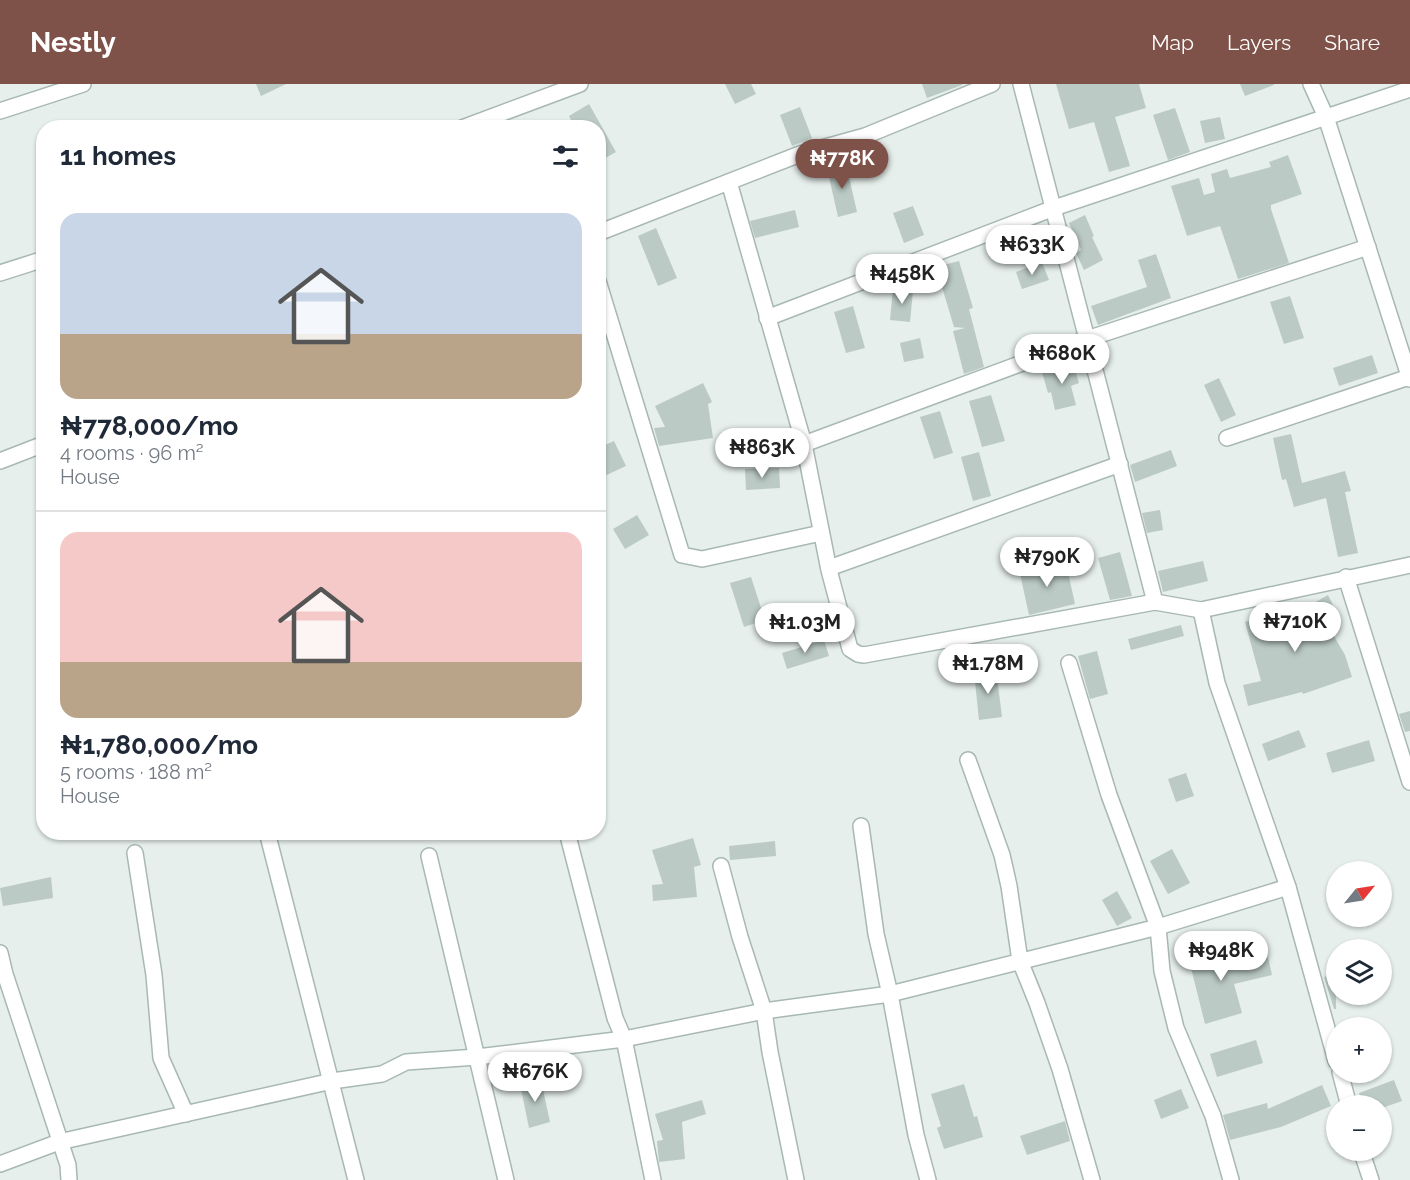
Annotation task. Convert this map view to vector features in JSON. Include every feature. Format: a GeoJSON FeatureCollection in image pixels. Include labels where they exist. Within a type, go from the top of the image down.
{"type":"FeatureCollection","features":[{"type":"Feature","properties":{"kind":"street"},"geometry":{"type":"LineString","coordinates":[[0,111],[83,84]]}},
{"type":"Feature","properties":{"kind":"street"},"geometry":{"type":"LineString","coordinates":[[483,120],[580,84]]}},
{"type":"Feature","properties":{"kind":"street"},"geometry":{"type":"LineString","coordinates":[[606,230],[800,154],[865,136],[992,84]]}},
{"type":"Feature","properties":{"kind":"street"},"geometry":{"type":"LineString","coordinates":[[1021,84],[1155,602]]}},
{"type":"Feature","properties":{"kind":"street"},"geometry":{"type":"LineString","coordinates":[[1227,438],[1346,396],[1410,378],[1326,117],[1311,84]]}},
{"type":"Feature","properties":{"kind":"street"},"geometry":{"type":"LineString","coordinates":[[767,318],[1054,208],[1410,89]]}},
{"type":"Feature","properties":{"kind":"street"},"geometry":{"type":"LineString","coordinates":[[729,182],[804,444],[829,568],[850,649],[858,654],[864,655],[1155,602],[1201,610],[1410,565]]}},
{"type":"Feature","properties":{"kind":"street"},"geometry":{"type":"LineString","coordinates":[[804,444],[1087,339],[1368,247]]}},
{"type":"Feature","properties":{"kind":"street"},"geometry":{"type":"LineString","coordinates":[[0,273],[36,262]]}},
{"type":"Feature","properties":{"kind":"street"},"geometry":{"type":"LineString","coordinates":[[606,307],[682,555],[702,559],[822,533]]}},
{"type":"Feature","properties":{"kind":"street"},"geometry":{"type":"LineString","coordinates":[[0,461],[36,447]]}},
{"type":"Feature","properties":{"kind":"street"},"geometry":{"type":"LineString","coordinates":[[829,568],[1120,464]]}},
{"type":"Feature","properties":{"kind":"street"},"geometry":{"type":"LineString","coordinates":[[1346,577],[1410,783]]}},
{"type":"Feature","properties":{"kind":"street"},"geometry":{"type":"LineString","coordinates":[[1201,610],[1217,683],[1288,886],[1326,1025]]}},
{"type":"Feature","properties":{"kind":"street"},"geometry":{"type":"LineString","coordinates":[[1070,663],[1109,795],[1158,927],[1162,970],[1176,1028],[1213,1116],[1231,1180]]}},
{"type":"Feature","properties":{"kind":"street"},"geometry":{"type":"LineString","coordinates":[[968,760],[1002,855],[1020,961],[1060,1070],[1092,1180]]}},
{"type":"Feature","properties":{"kind":"street"},"geometry":{"type":"LineString","coordinates":[[861,826],[876,934],[890,993],[916,1135],[928,1180]]}},
{"type":"Feature","properties":{"kind":"street"},"geometry":{"type":"LineString","coordinates":[[269,840],[356,1180]]}},
{"type":"Feature","properties":{"kind":"street"},"geometry":{"type":"LineString","coordinates":[[569,840],[615,1018],[624,1039],[653,1180]]}},
{"type":"Feature","properties":{"kind":"street"},"geometry":{"type":"LineString","coordinates":[[135,853],[154,975],[161,1058],[186,1114]]}},
{"type":"Feature","properties":{"kind":"street"},"geometry":{"type":"LineString","coordinates":[[429,856],[506,1180]]}},
{"type":"Feature","properties":{"kind":"street"},"geometry":{"type":"LineString","coordinates":[[721,866],[740,937],[764,1011],[796,1180]]}},
{"type":"Feature","properties":{"kind":"street"},"geometry":{"type":"LineString","coordinates":[[0,1164],[59,1142],[332,1081],[382,1074],[406,1062],[477,1057],[624,1039],[764,1011],[890,993],[1158,927],[1288,886]]}},
{"type":"Feature","properties":{"kind":"street"},"geometry":{"type":"LineString","coordinates":[[0,952],[5,974],[68,1165],[69,1180]]}},
{"type":"Feature","properties":{"kind":"street"},"geometry":{"type":"LineString","coordinates":[[1365,1161],[1371,1180]]}},
{"type":"Feature","properties":{"kind":"building"},"geometry":{"type":"Polygon","coordinates":[[[256,84],[286,84],[261,96],[256,84]]]}},
{"type":"Feature","properties":{"kind":"building"},"geometry":{"type":"Polygon","coordinates":[[[725,84],[751,84],[756,94],[735,104],[725,84]]]}},
{"type":"Feature","properties":{"kind":"building"},"geometry":{"type":"Polygon","coordinates":[[[922,84],[962,84],[962,85],[927,98],[922,84]]]}},
{"type":"Feature","properties":{"kind":"building"},"geometry":{"type":"Polygon","coordinates":[[[1056,84],[1139,84],[1146,108],[1115,117],[1130,166],[1109,172],[1094,122],[1069,129],[1056,84]]]}},
{"type":"Feature","properties":{"kind":"building"},"geometry":{"type":"Polygon","coordinates":[[[1240,84],[1274,84],[1274,85],[1245,96],[1240,84]]]}},
{"type":"Feature","properties":{"kind":"building"},"geometry":{"type":"Polygon","coordinates":[[[589,104],[598,120],[571,120],[569,116],[589,104]]]}},
{"type":"Feature","properties":{"kind":"building"},"geometry":{"type":"Polygon","coordinates":[[[800,107],[812,138],[792,146],[780,115],[800,107]]]}},
{"type":"Feature","properties":{"kind":"building"},"geometry":{"type":"Polygon","coordinates":[[[1175,108],[1190,152],[1168,160],[1153,115],[1175,108]]]}},
{"type":"Feature","properties":{"kind":"building"},"geometry":{"type":"Polygon","coordinates":[[[1220,117],[1225,139],[1205,143],[1200,121],[1220,117]]]}},
{"type":"Feature","properties":{"kind":"building"},"geometry":{"type":"Polygon","coordinates":[[[606,134],[616,152],[606,158],[606,134]]]}},
{"type":"Feature","properties":{"kind":"building"},"geometry":{"type":"Polygon","coordinates":[[[1288,155],[1302,194],[1271,205],[1271,209],[1289,263],[1238,279],[1220,226],[1187,236],[1171,186],[1199,178],[1204,195],[1215,192],[1211,174],[1227,169],[1230,178],[1271,167],[1269,162],[1288,155]]]}},
{"type":"Feature","properties":{"kind":"building"},"geometry":{"type":"Polygon","coordinates":[[[846,164],[857,212],[838,217],[827,168],[846,164]]]}},
{"type":"Feature","properties":{"kind":"building"},"geometry":{"type":"Polygon","coordinates":[[[913,206],[924,235],[904,243],[893,213],[913,206]]]}},
{"type":"Feature","properties":{"kind":"building"},"geometry":{"type":"Polygon","coordinates":[[[795,210],[799,227],[755,238],[750,221],[795,210]]]}},
{"type":"Feature","properties":{"kind":"building"},"geometry":{"type":"Polygon","coordinates":[[[1085,215],[1103,260],[1084,270],[1076,253],[1081,250],[1069,223],[1085,215]]]}},
{"type":"Feature","properties":{"kind":"building"},"geometry":{"type":"Polygon","coordinates":[[[656,228],[677,278],[658,286],[638,236],[656,228]]]}},
{"type":"Feature","properties":{"kind":"building"},"geometry":{"type":"Polygon","coordinates":[[[1156,254],[1171,298],[1098,325],[1091,306],[1147,287],[1138,260],[1156,254]]]}},
{"type":"Feature","properties":{"kind":"building"},"geometry":{"type":"Polygon","coordinates":[[[959,261],[973,308],[969,309],[984,367],[964,374],[953,331],[965,328],[954,327],[936,267],[959,261]]]}},
{"type":"Feature","properties":{"kind":"building"},"geometry":{"type":"Polygon","coordinates":[[[1042,262],[1049,280],[1022,289],[1016,272],[1042,262]]]}},
{"type":"Feature","properties":{"kind":"building"},"geometry":{"type":"Polygon","coordinates":[[[893,288],[913,290],[910,322],[890,320],[893,288]]]}},
{"type":"Feature","properties":{"kind":"building"},"geometry":{"type":"Polygon","coordinates":[[[1290,296],[1304,338],[1284,344],[1270,302],[1290,296]]]}},
{"type":"Feature","properties":{"kind":"building"},"geometry":{"type":"Polygon","coordinates":[[[853,306],[865,348],[846,353],[834,312],[853,306]]]}},
{"type":"Feature","properties":{"kind":"building"},"geometry":{"type":"Polygon","coordinates":[[[920,338],[924,358],[904,362],[900,343],[920,338]]]}},
{"type":"Feature","properties":{"kind":"building"},"geometry":{"type":"Polygon","coordinates":[[[1372,355],[1378,373],[1339,386],[1333,368],[1372,355]]]}},
{"type":"Feature","properties":{"kind":"building"},"geometry":{"type":"Polygon","coordinates":[[[1073,363],[1079,383],[1071,386],[1076,405],[1055,410],[1051,392],[1048,393],[1042,372],[1073,363]]]}},
{"type":"Feature","properties":{"kind":"building"},"geometry":{"type":"Polygon","coordinates":[[[1219,378],[1236,415],[1221,422],[1204,385],[1219,378]]]}},
{"type":"Feature","properties":{"kind":"building"},"geometry":{"type":"Polygon","coordinates":[[[703,383],[712,402],[708,404],[713,438],[659,446],[654,428],[665,427],[655,406],[703,383]]]}},
{"type":"Feature","properties":{"kind":"building"},"geometry":{"type":"Polygon","coordinates":[[[991,395],[1005,441],[982,447],[969,401],[991,395]]]}},
{"type":"Feature","properties":{"kind":"building"},"geometry":{"type":"Polygon","coordinates":[[[940,411],[953,453],[934,459],[920,417],[940,411]]]}},
{"type":"Feature","properties":{"kind":"building"},"geometry":{"type":"Polygon","coordinates":[[[1291,434],[1302,483],[1345,471],[1351,491],[1345,492],[1358,553],[1338,557],[1326,498],[1294,507],[1286,479],[1282,480],[1273,438],[1291,434]]]}},
{"type":"Feature","properties":{"kind":"building"},"geometry":{"type":"Polygon","coordinates":[[[614,441],[626,466],[606,475],[606,444],[614,441]]]}},
{"type":"Feature","properties":{"kind":"building"},"geometry":{"type":"Polygon","coordinates":[[[1171,450],[1177,466],[1135,482],[1130,465],[1171,450]]]}},
{"type":"Feature","properties":{"kind":"building"},"geometry":{"type":"Polygon","coordinates":[[[979,452],[991,496],[973,501],[961,457],[979,452]]]}},
{"type":"Feature","properties":{"kind":"building"},"geometry":{"type":"Polygon","coordinates":[[[779,468],[780,488],[746,490],[745,469],[779,468]]]}},
{"type":"Feature","properties":{"kind":"building"},"geometry":{"type":"Polygon","coordinates":[[[1160,510],[1163,530],[1147,533],[1142,513],[1160,510]]]}},
{"type":"Feature","properties":{"kind":"building"},"geometry":{"type":"Polygon","coordinates":[[[637,515],[649,535],[625,549],[613,529],[637,515]]]}},
{"type":"Feature","properties":{"kind":"building"},"geometry":{"type":"Polygon","coordinates":[[[1120,552],[1132,596],[1110,600],[1098,558],[1120,552]]]}},
{"type":"Feature","properties":{"kind":"building"},"geometry":{"type":"Polygon","coordinates":[[[1203,561],[1208,581],[1163,592],[1158,571],[1203,561]]]}},
{"type":"Feature","properties":{"kind":"building"},"geometry":{"type":"Polygon","coordinates":[[[1066,563],[1075,604],[1029,615],[1019,569],[1042,564],[1042,568],[1066,563]]]}},
{"type":"Feature","properties":{"kind":"building"},"geometry":{"type":"Polygon","coordinates":[[[751,577],[765,620],[744,627],[730,583],[751,577]]]}},
{"type":"Feature","properties":{"kind":"building"},"geometry":{"type":"Polygon","coordinates":[[[1328,595],[1334,607],[1321,614],[1345,655],[1352,677],[1303,694],[1302,692],[1248,706],[1243,685],[1261,681],[1245,622],[1295,607],[1296,613],[1328,595]]]}},
{"type":"Feature","properties":{"kind":"building"},"geometry":{"type":"Polygon","coordinates":[[[1181,625],[1184,636],[1131,650],[1128,639],[1181,625]]]}},
{"type":"Feature","properties":{"kind":"building"},"geometry":{"type":"Polygon","coordinates":[[[824,640],[829,656],[787,669],[782,653],[824,640]]]}},
{"type":"Feature","properties":{"kind":"building"},"geometry":{"type":"Polygon","coordinates":[[[1097,651],[1108,694],[1090,699],[1078,656],[1097,651]]]}},
{"type":"Feature","properties":{"kind":"building"},"geometry":{"type":"Polygon","coordinates":[[[996,669],[1002,717],[979,720],[974,672],[996,669]]]}},
{"type":"Feature","properties":{"kind":"building"},"geometry":{"type":"Polygon","coordinates":[[[1410,711],[1410,731],[1405,732],[1399,714],[1410,711]]]}},
{"type":"Feature","properties":{"kind":"building"},"geometry":{"type":"Polygon","coordinates":[[[1299,730],[1306,747],[1268,761],[1262,744],[1299,730]]]}},
{"type":"Feature","properties":{"kind":"building"},"geometry":{"type":"Polygon","coordinates":[[[1369,740],[1375,761],[1332,773],[1326,753],[1369,740]]]}},
{"type":"Feature","properties":{"kind":"building"},"geometry":{"type":"Polygon","coordinates":[[[1186,773],[1194,796],[1176,802],[1168,779],[1186,773]]]}},
{"type":"Feature","properties":{"kind":"building"},"geometry":{"type":"Polygon","coordinates":[[[693,838],[701,865],[694,867],[697,897],[653,901],[652,885],[663,884],[652,850],[693,838]]]}},
{"type":"Feature","properties":{"kind":"building"},"geometry":{"type":"Polygon","coordinates":[[[775,841],[776,856],[730,860],[729,846],[775,841]]]}},
{"type":"Feature","properties":{"kind":"building"},"geometry":{"type":"Polygon","coordinates":[[[1172,849],[1190,883],[1168,894],[1150,861],[1172,849]]]}},
{"type":"Feature","properties":{"kind":"building"},"geometry":{"type":"Polygon","coordinates":[[[51,877],[53,898],[3,906],[0,888],[51,877]]]}},
{"type":"Feature","properties":{"kind":"building"},"geometry":{"type":"Polygon","coordinates":[[[1117,891],[1132,918],[1117,926],[1102,900],[1117,891]]]}},
{"type":"Feature","properties":{"kind":"building"},"geometry":{"type":"Polygon","coordinates":[[[1204,940],[1212,969],[1268,957],[1272,975],[1234,984],[1242,1013],[1205,1024],[1185,944],[1204,940]]]}},
{"type":"Feature","properties":{"kind":"building"},"geometry":{"type":"Polygon","coordinates":[[[1256,1040],[1263,1063],[1217,1077],[1210,1054],[1256,1040]]]}},
{"type":"Feature","properties":{"kind":"building"},"geometry":{"type":"Polygon","coordinates":[[[540,1076],[550,1122],[529,1128],[520,1084],[540,1076]]]}},
{"type":"Feature","properties":{"kind":"building"},"geometry":{"type":"Polygon","coordinates":[[[1394,1080],[1402,1101],[1392,1104],[1392,1095],[1360,1095],[1359,1093],[1392,1083],[1394,1080]]]}},
{"type":"Feature","properties":{"kind":"building"},"geometry":{"type":"Polygon","coordinates":[[[964,1084],[983,1137],[944,1149],[937,1128],[941,1126],[931,1094],[964,1084]]]}},
{"type":"Feature","properties":{"kind":"building"},"geometry":{"type":"Polygon","coordinates":[[[1322,1085],[1326,1095],[1326,1108],[1281,1127],[1230,1140],[1223,1115],[1267,1103],[1268,1109],[1322,1085]]]}},
{"type":"Feature","properties":{"kind":"building"},"geometry":{"type":"Polygon","coordinates":[[[1181,1089],[1189,1108],[1161,1119],[1154,1100],[1181,1089]]]}},
{"type":"Feature","properties":{"kind":"building"},"geometry":{"type":"Polygon","coordinates":[[[702,1100],[706,1114],[682,1122],[685,1159],[659,1162],[657,1141],[663,1140],[655,1114],[702,1100]]]}},
{"type":"Feature","properties":{"kind":"building"},"geometry":{"type":"Polygon","coordinates":[[[1065,1121],[1070,1141],[1027,1155],[1020,1136],[1065,1121]]]}}]}
